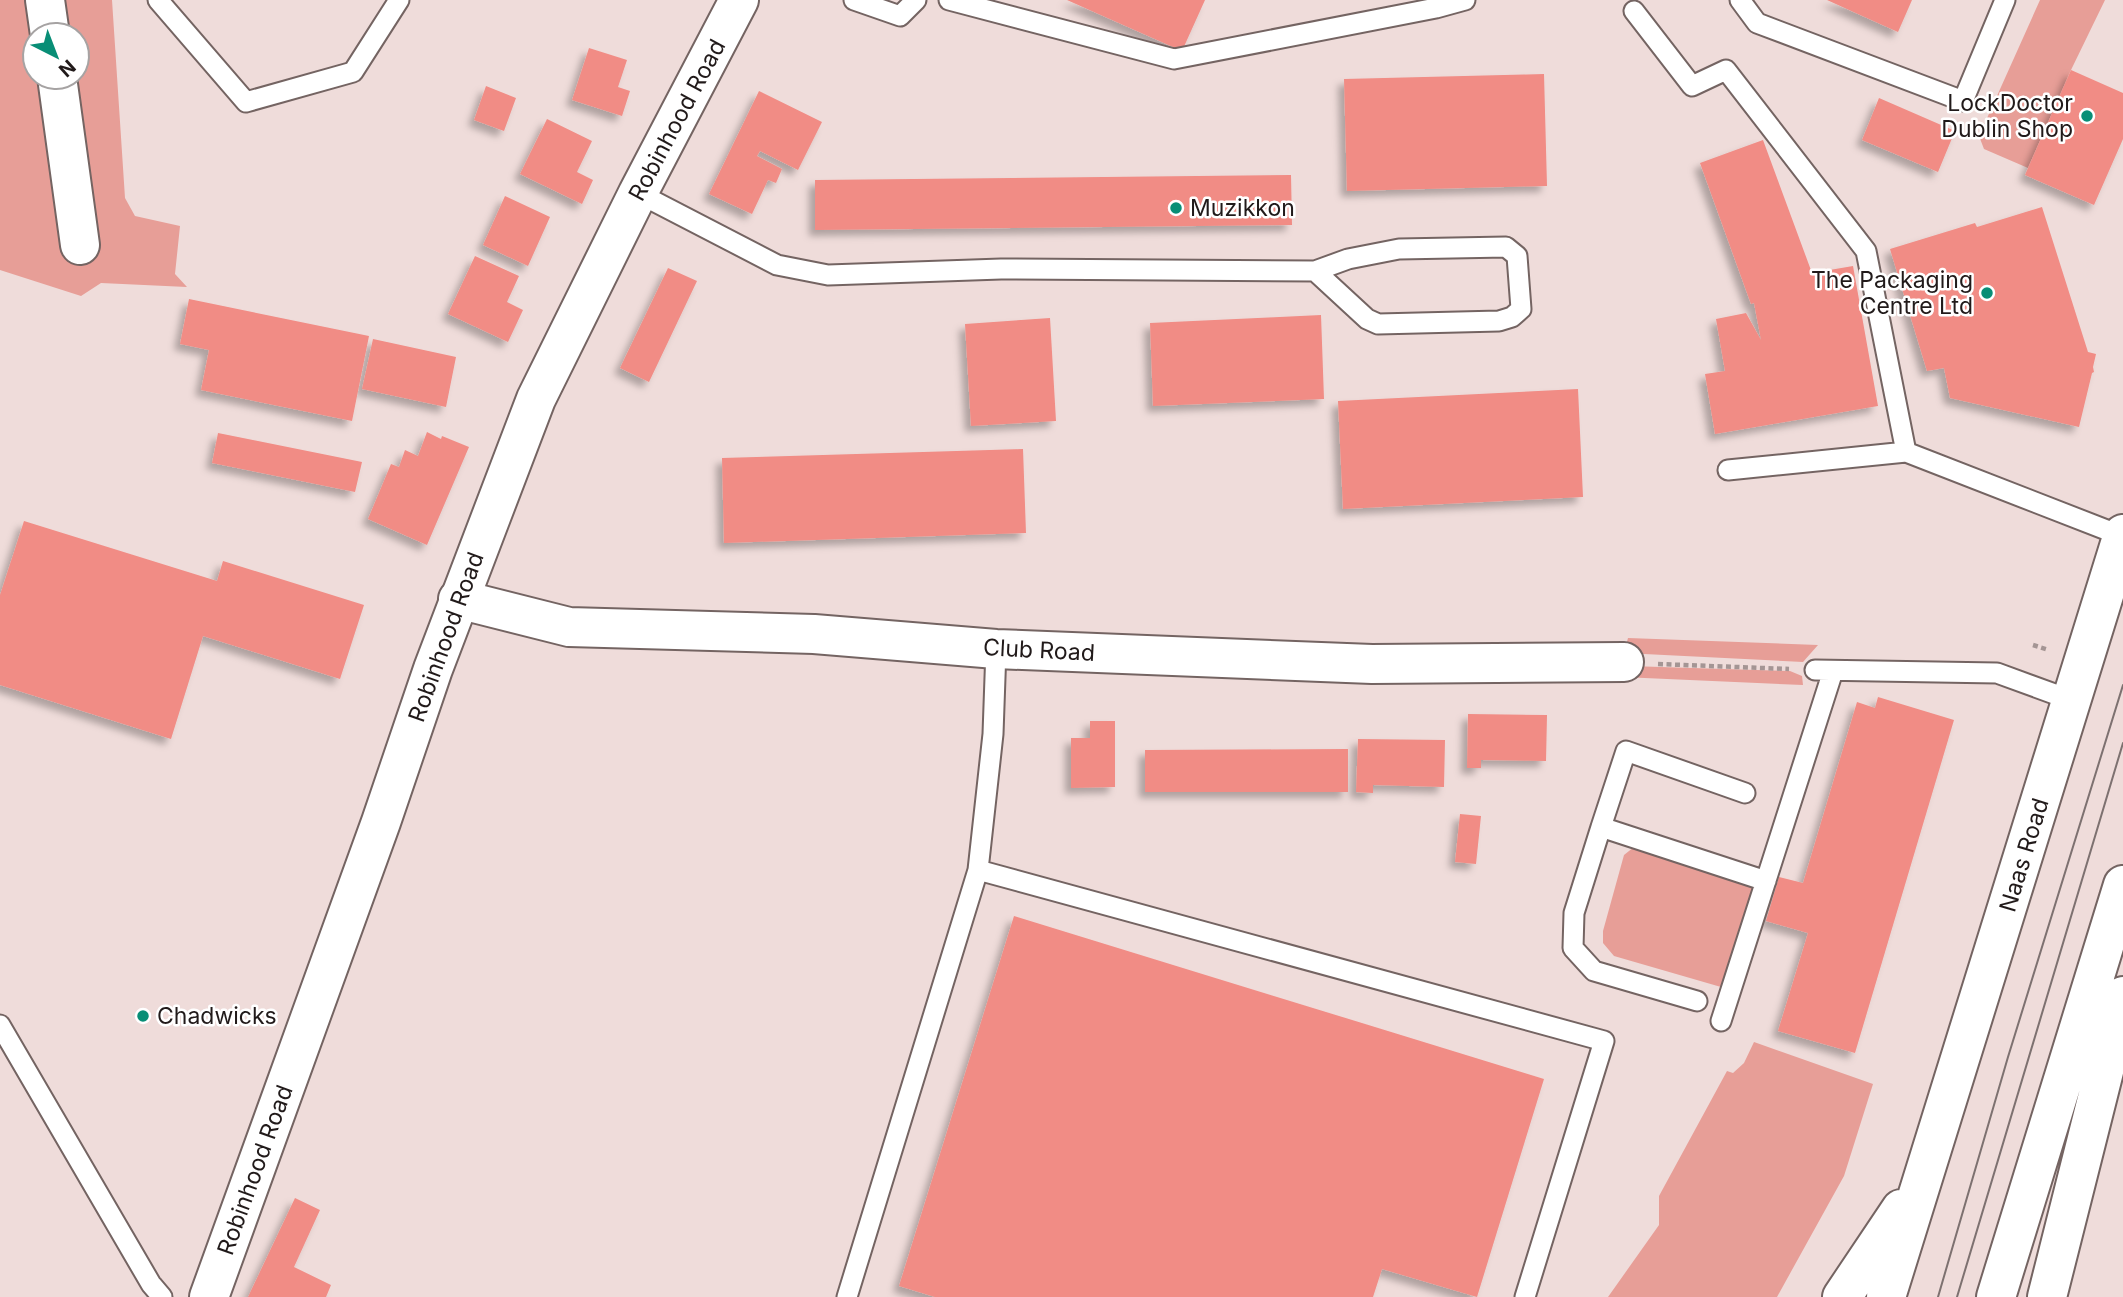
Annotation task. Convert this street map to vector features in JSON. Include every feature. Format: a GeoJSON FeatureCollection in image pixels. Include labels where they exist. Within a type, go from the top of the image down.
{"type":"FeatureCollection","features":[{"type":"Feature","properties":{"kind":"street"},"geometry":{"type":"LineString","coordinates":[[45,0],[48,21]]}},
{"type":"Feature","properties":{"kind":"street","name":"Robinhood Road"},"geometry":{"type":"LineString","coordinates":[[208,1297],[362,874],[458,599],[536,399],[638,193],[739,0]]}},
{"type":"Feature","properties":{"kind":"street"},"geometry":{"type":"LineString","coordinates":[[59,91],[80,245]]}},
{"type":"Feature","properties":{"kind":"street","name":"Naas Road"},"geometry":{"type":"LineString","coordinates":[[1886,1297],[2123,535]]}},
{"type":"Feature","properties":{"kind":"street","name":"Club Road"},"geometry":{"type":"LineString","coordinates":[[458,599],[569,627],[814,634],[996,649],[1372,664],[1624,662]]}},
{"type":"Feature","properties":{"kind":"street"},"geometry":{"type":"LineString","coordinates":[[1997,1297],[2123,885]]}},
{"type":"Feature","properties":{"kind":"street"},"geometry":{"type":"LineString","coordinates":[[2047,1297],[2123,996]]}},
{"type":"Feature","properties":{"kind":"street","name":"Naas Road"},"geometry":{"type":"LineString","coordinates":[[1842,1297],[1924,1176]]}},
{"type":"Feature","properties":{"kind":"lane"},"geometry":{"type":"LineString","coordinates":[[158,0],[246,102],[353,72],[399,0]]}},
{"type":"Feature","properties":{"kind":"lane"},"geometry":{"type":"LineString","coordinates":[[854,0],[900,16],[916,0]]}},
{"type":"Feature","properties":{"kind":"lane"},"geometry":{"type":"LineString","coordinates":[[949,0],[1174,59],[1465,0]]}},
{"type":"Feature","properties":{"kind":"lane"},"geometry":{"type":"LineString","coordinates":[[1740,0],[1757,23],[1962,101],[2005,0]]}},
{"type":"Feature","properties":{"kind":"lane"},"geometry":{"type":"LineString","coordinates":[[1634,11],[1692,86],[1726,70],[1866,251],[1906,452]]}},
{"type":"Feature","properties":{"kind":"lane"},"geometry":{"type":"LineString","coordinates":[[638,193],[777,265],[828,275],[1001,269],[1315,271],[1348,259],[1399,249],[1506,247],[1517,256],[1521,310],[1513,317],[1499,321],[1378,324],[1367,320],[1315,271]]}},
{"type":"Feature","properties":{"kind":"lane"},"geometry":{"type":"LineString","coordinates":[[1728,470],[1906,452],[2123,535]]}},
{"type":"Feature","properties":{"kind":"lane"},"geometry":{"type":"LineString","coordinates":[[847,1297],[978,870],[993,734],[996,649]]}},
{"type":"Feature","properties":{"kind":"lane"},"geometry":{"type":"LineString","coordinates":[[1721,1021],[1766,881],[1824,670],[1997,673],[2071,700]]}},
{"type":"Feature","properties":{"kind":"lane"},"geometry":{"type":"LineString","coordinates":[[1697,1001],[1594,971],[1573,948],[1574,913],[1626,751],[1745,793]]}},
{"type":"Feature","properties":{"kind":"lane"},"geometry":{"type":"LineString","coordinates":[[1601,827],[1766,881]]}},
{"type":"Feature","properties":{"kind":"lane"},"geometry":{"type":"LineString","coordinates":[[978,870],[1604,1041],[1525,1297]]}},
{"type":"Feature","properties":{"kind":"lane"},"geometry":{"type":"LineString","coordinates":[[0,1025],[150,1284],[162,1297]]}},
{"type":"Feature","properties":{"kind":"path"},"geometry":{"type":"LineString","coordinates":[[2033,645],[2051,650]]}},
{"type":"Feature","properties":{"kind":"path"},"geometry":{"type":"LineString","coordinates":[[1624,662],[1824,670]]}},
{"type":"Feature","properties":{"kind":"shaded area"},"geometry":{"type":"Polygon","coordinates":[[[0,0],[112,0],[125,198],[135,216],[180,226],[175,274],[187,287],[101,283],[81,296],[0,270],[0,0]]]}},
{"type":"Feature","properties":{"kind":"shaded area"},"geometry":{"type":"Polygon","coordinates":[[[2040,0],[2105,0],[2028,168],[1984,149],[1979,136],[2040,0]]]}},
{"type":"Feature","properties":{"kind":"shaded area"},"geometry":{"type":"Polygon","coordinates":[[[1628,638],[1818,645],[1803,662],[1624,653],[1628,638]]]}},
{"type":"Feature","properties":{"kind":"shaded area"},"geometry":{"type":"Polygon","coordinates":[[[1629,666],[1790,671],[1802,676],[1803,685],[1622,677],[1629,666]]]}},
{"type":"Feature","properties":{"kind":"shaded area"},"geometry":{"type":"Polygon","coordinates":[[[1634,847],[1746,878],[1756,891],[1721,987],[1614,956],[1603,943],[1603,931],[1624,855],[1634,847]]]}},
{"type":"Feature","properties":{"kind":"shaded area"},"geometry":{"type":"Polygon","coordinates":[[[1754,1042],[1873,1084],[1844,1176],[1777,1297],[1608,1297],[1659,1225],[1659,1196],[1727,1071],[1733,1073],[1744,1063],[1754,1042]]]}},
{"type":"Feature","properties":{"kind":"building"},"geometry":{"type":"Polygon","coordinates":[[[1067,0],[1205,0],[1182,51],[1067,0]]]}},
{"type":"Feature","properties":{"kind":"building"},"geometry":{"type":"Polygon","coordinates":[[[1827,0],[1912,0],[1898,32],[1827,0]]]}},
{"type":"Feature","properties":{"kind":"building"},"geometry":{"type":"Polygon","coordinates":[[[589,48],[627,60],[618,87],[630,91],[622,116],[572,100],[589,48]]]}},
{"type":"Feature","properties":{"kind":"building","name":"LockDoctor Dublin Shop"},"geometry":{"type":"Polygon","coordinates":[[[2071,70],[2123,93],[2123,139],[2094,205],[2025,175],[2071,70]]]}},
{"type":"Feature","properties":{"kind":"building"},"geometry":{"type":"Polygon","coordinates":[[[1544,74],[1547,186],[1347,191],[1344,79],[1544,74]]]}},
{"type":"Feature","properties":{"kind":"building"},"geometry":{"type":"Polygon","coordinates":[[[486,86],[516,98],[504,131],[474,120],[486,86]]]}},
{"type":"Feature","properties":{"kind":"building"},"geometry":{"type":"Polygon","coordinates":[[[759,91],[822,122],[798,170],[760,151],[757,156],[782,169],[776,183],[768,180],[752,214],[709,194],[759,91]]]}},
{"type":"Feature","properties":{"kind":"building"},"geometry":{"type":"Polygon","coordinates":[[[1879,98],[1955,131],[1938,172],[1862,140],[1879,98]]]}},
{"type":"Feature","properties":{"kind":"building"},"geometry":{"type":"Polygon","coordinates":[[[547,119],[592,141],[577,172],[593,180],[582,204],[520,174],[547,119]]]}},
{"type":"Feature","properties":{"kind":"building"},"geometry":{"type":"Polygon","coordinates":[[[1763,140],[1812,273],[1853,266],[1878,406],[1715,434],[1705,374],[1725,371],[1716,319],[1746,313],[1761,340],[1754,303],[1751,304],[1700,163],[1763,140]]]}},
{"type":"Feature","properties":{"kind":"building"},"geometry":{"type":"Polygon","coordinates":[[[1291,175],[1292,225],[815,230],[815,180],[1291,175]]]}},
{"type":"Feature","properties":{"kind":"building"},"geometry":{"type":"Polygon","coordinates":[[[505,196],[550,217],[528,266],[483,245],[505,196]]]}},
{"type":"Feature","properties":{"kind":"building","name":"The Packaging Centre Ltd"},"geometry":{"type":"Polygon","coordinates":[[[2042,207],[2088,352],[2096,354],[2094,372],[2079,427],[1950,398],[1944,368],[1927,371],[1890,249],[1975,223],[1977,227],[2042,207]]]}},
{"type":"Feature","properties":{"kind":"building"},"geometry":{"type":"Polygon","coordinates":[[[475,256],[519,276],[507,302],[523,310],[508,342],[448,314],[475,256]]]}},
{"type":"Feature","properties":{"kind":"building"},"geometry":{"type":"Polygon","coordinates":[[[668,268],[697,281],[649,382],[620,368],[668,268]]]}},
{"type":"Feature","properties":{"kind":"building"},"geometry":{"type":"Polygon","coordinates":[[[189,299],[369,336],[352,421],[201,390],[209,350],[180,344],[189,299]]]}},
{"type":"Feature","properties":{"kind":"building"},"geometry":{"type":"Polygon","coordinates":[[[1321,315],[1324,399],[1153,406],[1150,323],[1321,315]]]}},
{"type":"Feature","properties":{"kind":"building"},"geometry":{"type":"Polygon","coordinates":[[[1050,318],[1056,421],[971,426],[965,324],[1050,318]]]}},
{"type":"Feature","properties":{"kind":"building"},"geometry":{"type":"Polygon","coordinates":[[[373,339],[456,357],[446,407],[362,389],[373,339]]]}},
{"type":"Feature","properties":{"kind":"building"},"geometry":{"type":"Polygon","coordinates":[[[1578,389],[1583,497],[1343,509],[1338,401],[1578,389]]]}},
{"type":"Feature","properties":{"kind":"building"},"geometry":{"type":"Polygon","coordinates":[[[427,432],[469,447],[427,545],[368,519],[391,464],[399,467],[405,450],[418,456],[427,432]]]}},
{"type":"Feature","properties":{"kind":"building"},"geometry":{"type":"Polygon","coordinates":[[[218,433],[362,462],[355,492],[212,463],[218,433]]]}},
{"type":"Feature","properties":{"kind":"building"},"geometry":{"type":"Polygon","coordinates":[[[1023,449],[1026,533],[724,543],[722,458],[1023,449]]]}},
{"type":"Feature","properties":{"kind":"building"},"geometry":{"type":"Polygon","coordinates":[[[24,521],[217,581],[223,561],[364,605],[340,679],[203,636],[171,739],[0,685],[0,595],[24,521]]]}},
{"type":"Feature","properties":{"kind":"building"},"geometry":{"type":"Polygon","coordinates":[[[1878,697],[1954,720],[1855,1053],[1778,1031],[1808,933],[1766,921],[1779,877],[1803,883],[1857,702],[1875,708],[1878,697]]]}},
{"type":"Feature","properties":{"kind":"building"},"geometry":{"type":"Polygon","coordinates":[[[1468,714],[1547,715],[1546,761],[1481,760],[1481,768],[1467,768],[1468,714]]]}},
{"type":"Feature","properties":{"kind":"building"},"geometry":{"type":"Polygon","coordinates":[[[1090,721],[1115,721],[1115,787],[1071,788],[1071,738],[1090,738],[1090,721]]]}},
{"type":"Feature","properties":{"kind":"building"},"geometry":{"type":"Polygon","coordinates":[[[1358,739],[1445,740],[1444,787],[1373,785],[1373,793],[1356,792],[1358,739]]]}},
{"type":"Feature","properties":{"kind":"building"},"geometry":{"type":"Polygon","coordinates":[[[1348,749],[1348,792],[1145,792],[1145,750],[1348,749]]]}},
{"type":"Feature","properties":{"kind":"building"},"geometry":{"type":"Polygon","coordinates":[[[1460,814],[1481,816],[1476,864],[1455,862],[1460,814]]]}},
{"type":"Feature","properties":{"kind":"building"},"geometry":{"type":"Polygon","coordinates":[[[1014,916],[1544,1079],[1477,1297],[1382,1269],[1373,1297],[935,1297],[899,1286],[1014,916]]]}},
{"type":"Feature","properties":{"kind":"building"},"geometry":{"type":"Polygon","coordinates":[[[295,1198],[320,1210],[294,1267],[331,1285],[326,1297],[248,1297],[295,1198]]]}},
{"type":"Feature","properties":{"kind":"tram line"},"geometry":{"type":"LineString","coordinates":[[1938,1297],[2008,1057],[2123,685]]}},
{"type":"Feature","properties":{"kind":"tram line"},"geometry":{"type":"LineString","coordinates":[[1957,1297],[2123,743]]}},
{"type":"Feature","properties":{"kind":"place","name":"LockDoctor Dublin Shop"},"geometry":{"type":"Point","coordinates":[2087,116]}},
{"type":"Feature","properties":{"kind":"place","name":"Muzikkon"},"geometry":{"type":"Point","coordinates":[1176,208]}},
{"type":"Feature","properties":{"kind":"place","name":"The Packaging Centre Ltd"},"geometry":{"type":"Point","coordinates":[1987,293]}},
{"type":"Feature","properties":{"kind":"place","name":"Chadwicks"},"geometry":{"type":"Point","coordinates":[143,1016]}}]}
